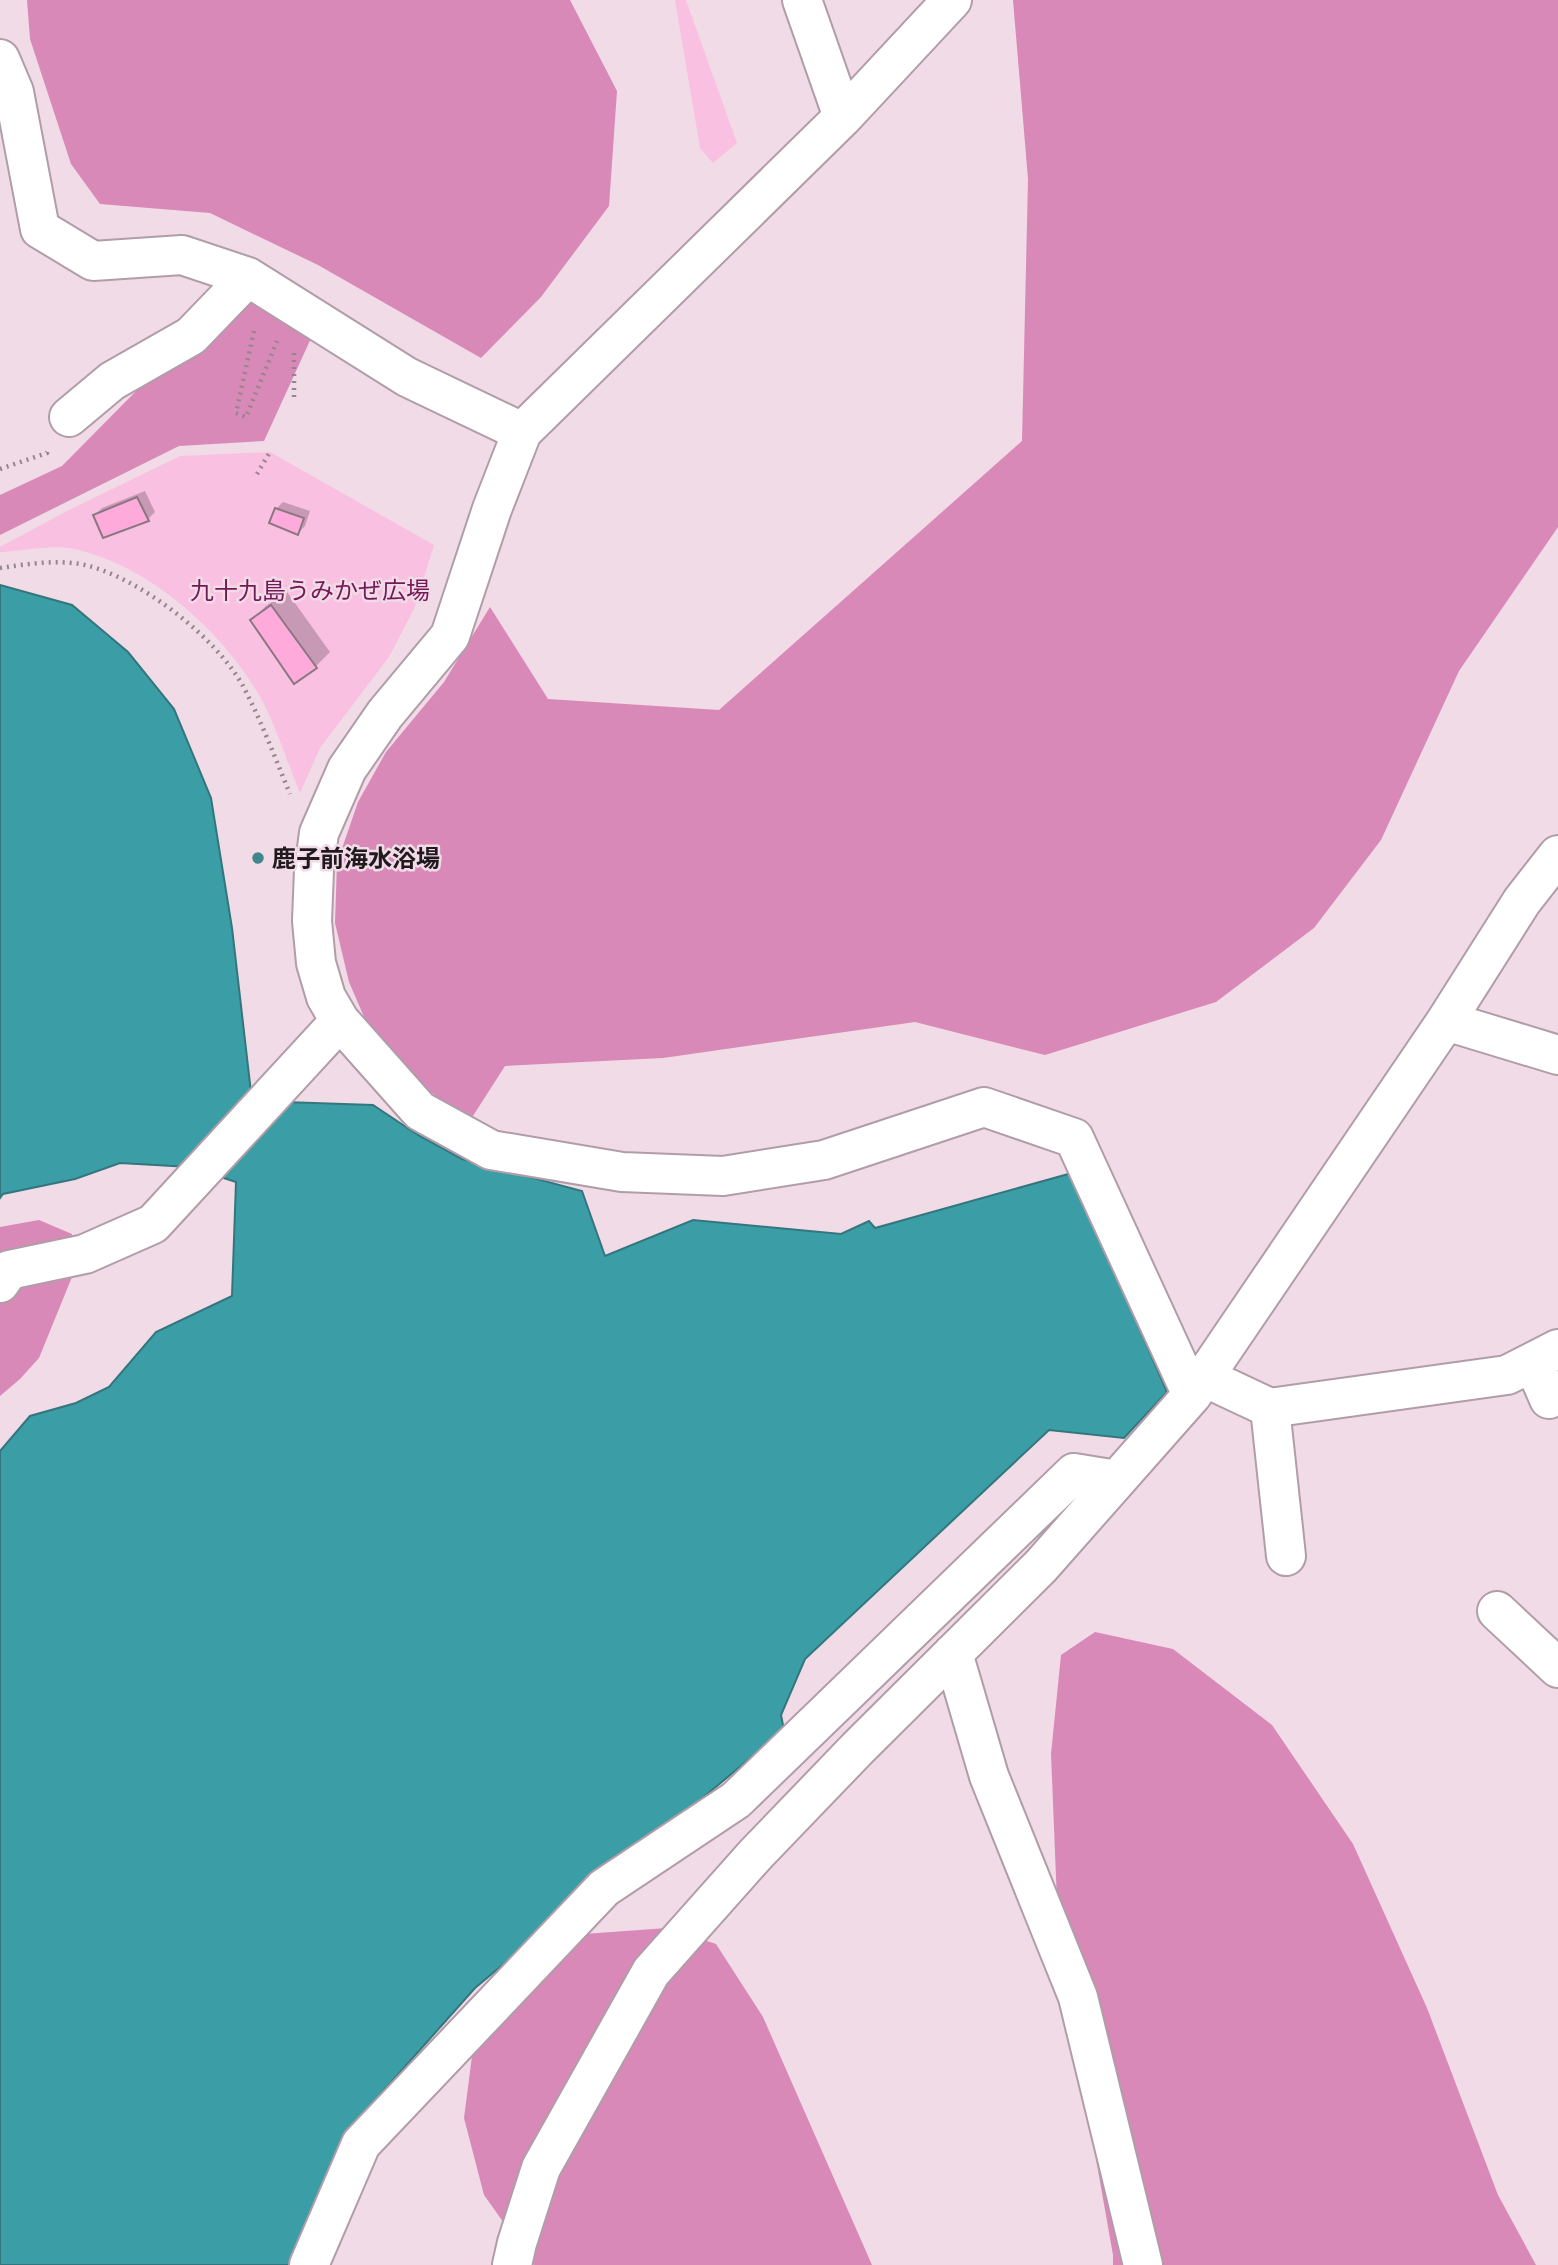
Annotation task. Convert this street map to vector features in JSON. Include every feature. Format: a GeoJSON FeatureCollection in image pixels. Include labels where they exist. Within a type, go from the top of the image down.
{"type":"FeatureCollection","features":[{"type":"Feature","properties":{"kind":"street"},"geometry":{"type":"LineString","coordinates":[[803,0],[843,117]]}},
{"type":"Feature","properties":{"kind":"street"},"geometry":{"type":"LineString","coordinates":[[952,0],[843,117],[522,432],[492,509],[450,636],[385,714],[346,769],[319,833],[312,921],[316,963],[326,996],[340,1021],[420,1111],[491,1150],[622,1172],[723,1176],[824,1160],[984,1107],[1074,1138],[1198,1386],[1270,1408],[1507,1375],[1545,1356],[1549,1399]]}},
{"type":"Feature","properties":{"kind":"street"},"geometry":{"type":"LineString","coordinates":[[0,59],[14,92],[40,229],[93,261],[182,255],[248,277],[407,377],[522,432]]}},
{"type":"Feature","properties":{"kind":"street"},"geometry":{"type":"LineString","coordinates":[[69,417],[113,381],[191,336],[248,277]]}},
{"type":"Feature","properties":{"kind":"street"},"geometry":{"type":"LineString","coordinates":[[512,2265],[541,2168],[651,1972],[756,1854],[1041,1566],[1198,1386],[1446,1021],[1522,901],[1558,855]]}},
{"type":"Feature","properties":{"kind":"street"},"geometry":{"type":"LineString","coordinates":[[0,1283],[9,1270],[85,1254],[153,1224],[340,1021]]}},
{"type":"Feature","properties":{"kind":"street"},"geometry":{"type":"LineString","coordinates":[[1446,1021],[1558,1055]]}},
{"type":"Feature","properties":{"kind":"street"},"geometry":{"type":"LineString","coordinates":[[1270,1408],[1286,1556]]}},
{"type":"Feature","properties":{"kind":"street"},"geometry":{"type":"LineString","coordinates":[[309,2265],[361,2144],[604,1888],[736,1800],[1073,1473],[1117,1480]]}},
{"type":"Feature","properties":{"kind":"street"},"geometry":{"type":"LineString","coordinates":[[1497,1611],[1558,1668]]}},
{"type":"Feature","properties":{"kind":"street"},"geometry":{"type":"LineString","coordinates":[[953,1653],[989,1776],[1078,1997],[1143,2265]]}},
{"type":"Feature","properties":{"kind":"path"},"geometry":{"type":"LineString","coordinates":[[247,325],[255,332],[236,413],[246,417],[278,338],[286,340]]}},
{"type":"Feature","properties":{"kind":"path"},"geometry":{"type":"LineString","coordinates":[[294,343],[294,397]]}},
{"type":"Feature","properties":{"kind":"path"},"geometry":{"type":"LineString","coordinates":[[0,469],[47,453],[69,417]]}},
{"type":"Feature","properties":{"kind":"path"},"geometry":{"type":"LineString","coordinates":[[257,474],[270,452]]}},
{"type":"Feature","properties":{"kind":"path"},"geometry":{"type":"LineString","coordinates":[[0,568],[41,562],[85,565],[117,577],[179,614],[220,653],[242,686],[300,815],[319,833]]}},
{"type":"Feature","properties":{"kind":"green space"},"geometry":{"type":"Polygon","coordinates":[[[675,0],[686,0],[737,143],[713,163],[700,148],[675,0]]]}},
{"type":"Feature","properties":{"kind":"green space","name":"九十九島うみかぜ広場"},"geometry":{"type":"Polygon","coordinates":[[[270,452],[434,545],[414,609],[389,657],[320,748],[300,793],[269,715],[248,678],[229,652],[182,605],[155,585],[98,556],[61,547],[0,552],[0,547],[65,512],[180,456],[270,452]]]}},
{"type":"Feature","properties":{"kind":"shaded area"},"geometry":{"type":"Polygon","coordinates":[[[27,0],[570,0],[617,91],[609,206],[541,297],[481,358],[318,265],[210,213],[100,204],[71,164],[30,39],[27,0]]]}},
{"type":"Feature","properties":{"kind":"shaded area"},"geometry":{"type":"Polygon","coordinates":[[[1013,0],[1558,0],[1558,527],[1459,671],[1381,840],[1314,928],[1216,1002],[1045,1055],[915,1022],[663,1058],[505,1066],[471,1119],[438,1098],[405,1070],[371,1033],[349,982],[335,923],[337,863],[358,802],[386,752],[444,682],[490,607],[548,699],[719,710],[1022,441],[1028,179],[1013,0]]]}},
{"type":"Feature","properties":{"kind":"shaded area"},"geometry":{"type":"Polygon","coordinates":[[[246,298],[313,334],[264,441],[179,446],[0,535],[0,495],[62,466],[147,380],[246,298]]]}},
{"type":"Feature","properties":{"kind":"shaded area"},"geometry":{"type":"Polygon","coordinates":[[[39,1220],[72,1234],[74,1272],[39,1358],[0,1396],[0,1227],[39,1220]]]}},
{"type":"Feature","properties":{"kind":"shaded area"},"geometry":{"type":"Polygon","coordinates":[[[1095,1632],[1173,1649],[1272,1725],[1353,1844],[1427,2008],[1498,2195],[1536,2265],[1113,2265],[1059,1950],[1051,1754],[1061,1655],[1095,1632]]]}},
{"type":"Feature","properties":{"kind":"shaded area"},"geometry":{"type":"Polygon","coordinates":[[[667,1928],[716,1944],[763,2017],[872,2265],[534,2265],[484,2195],[464,2118],[480,1994],[584,1934],[667,1928]]]}},
{"type":"Feature","properties":{"kind":"water"},"geometry":{"type":"Polygon","coordinates":[[[0,585],[72,605],[128,652],[174,709],[211,798],[232,928],[252,1101],[373,1105],[418,1135],[462,1159],[582,1191],[605,1256],[693,1220],[841,1234],[869,1221],[875,1228],[1072,1173],[1167,1392],[1124,1438],[1049,1430],[805,1659],[781,1715],[784,1730],[475,1988],[346,2133],[291,2265],[0,2265],[0,1451],[30,1416],[76,1403],[109,1387],[156,1332],[232,1296],[236,1182],[190,1167],[120,1163],[75,1179],[3,1194],[0,1198],[0,585]]]}},
{"type":"Feature","properties":{"kind":"building"},"geometry":{"type":"Polygon","coordinates":[[[137,497],[149,521],[103,538],[93,515],[137,497]]]}},
{"type":"Feature","properties":{"kind":"building"},"geometry":{"type":"Polygon","coordinates":[[[275,508],[304,518],[298,535],[269,523],[275,508]]]}},
{"type":"Feature","properties":{"kind":"building"},"geometry":{"type":"Polygon","coordinates":[[[271,605],[317,668],[294,684],[250,620],[271,605]]]}},
{"type":"Feature","properties":{"kind":"place","name":"鹿子前海水浴場"},"geometry":{"type":"Point","coordinates":[258,858]}}]}
